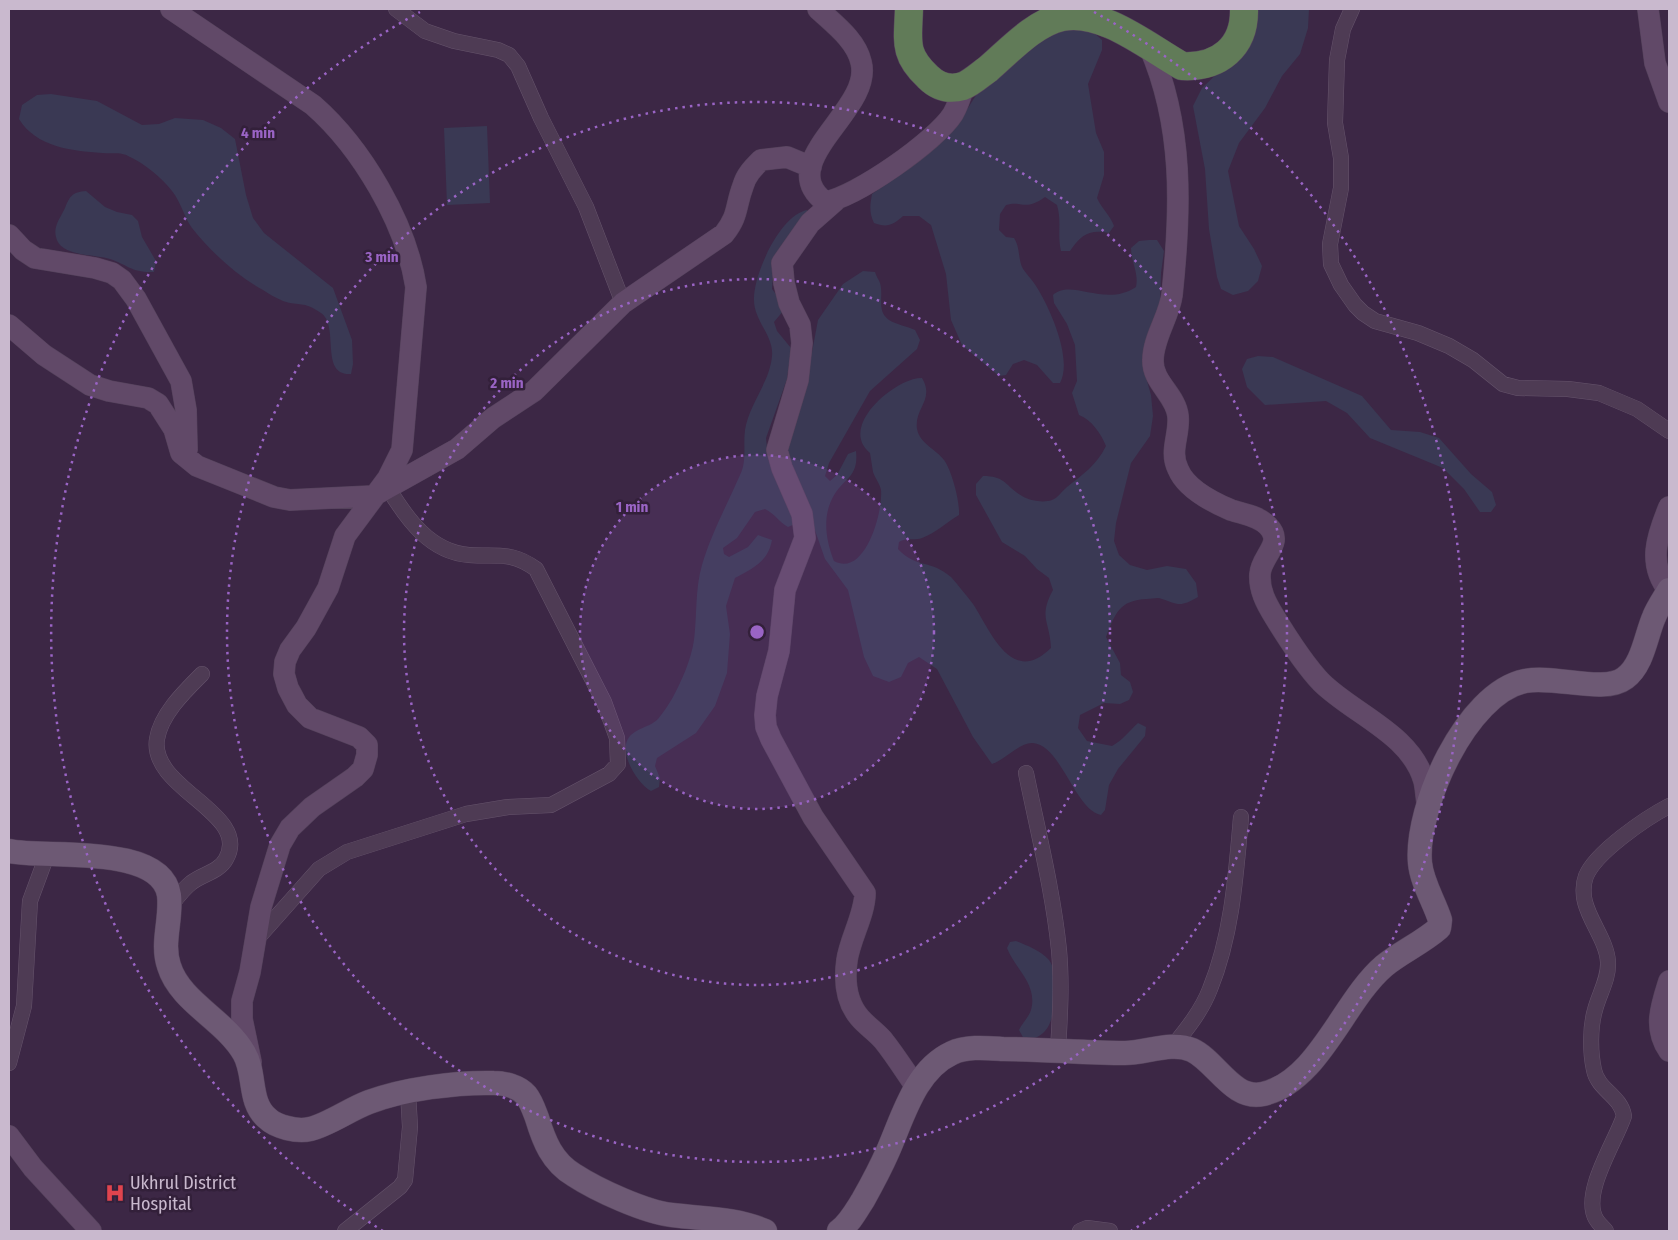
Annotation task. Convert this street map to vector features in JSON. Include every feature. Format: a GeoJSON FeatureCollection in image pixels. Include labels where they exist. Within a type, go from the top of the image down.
{"type":"FeatureCollection","features":[{"type":"Feature","properties":{"kind":"highway"},"geometry":{"type":"LineString","coordinates":[[909,9],[908,53],[917,67],[931,80],[945,88],[964,86],[1043,24],[1062,17],[1083,16],[1103,21],[1182,66],[1210,63],[1233,48],[1241,36],[1244,9]]}},
{"type":"Feature","properties":{"kind":"main road"},"geometry":{"type":"LineString","coordinates":[[839,1231],[856,1212],[868,1191],[916,1087],[928,1072],[953,1052],[983,1048],[1127,1053],[1173,1046],[1191,1049],[1208,1060],[1238,1089],[1249,1095],[1263,1094],[1277,1088],[1307,1065],[1323,1049],[1358,995],[1383,966],[1439,928],[1440,920],[1420,864],[1421,829],[1452,750],[1465,727],[1480,708],[1497,693],[1525,681],[1544,678],[1604,685],[1616,683],[1626,677],[1634,668],[1654,616],[1669,591]]}},
{"type":"Feature","properties":{"kind":"main road"},"geometry":{"type":"LineString","coordinates":[[9,851],[113,858],[139,864],[162,880],[169,893],[166,947],[169,966],[178,983],[190,997],[235,1041],[251,1069],[257,1105],[267,1119],[300,1130],[313,1129],[370,1102],[408,1092],[456,1085],[495,1083],[512,1086],[526,1094],[546,1145],[563,1168],[575,1176],[647,1209],[670,1215],[735,1221],[765,1231]]}},
{"type":"Feature","properties":{"kind":"street"},"geometry":{"type":"LineString","coordinates":[[171,9],[313,105],[331,120],[354,151],[388,205],[404,237],[412,261],[416,288],[402,450],[396,465],[380,492],[345,536],[328,588],[306,628],[290,650],[285,662],[284,674],[288,688],[297,705],[310,718],[359,737],[367,745],[367,755],[363,769],[355,777],[312,807],[290,828],[280,845],[263,898],[250,972],[241,1010],[251,1069]]}},
{"type":"Feature","properties":{"kind":"street"},"geometry":{"type":"LineString","coordinates":[[396,9],[425,31],[498,50],[509,56],[518,66],[541,118],[586,206],[623,303]]}},
{"type":"Feature","properties":{"kind":"street"},"geometry":{"type":"LineString","coordinates":[[818,9],[845,34],[855,49],[861,61],[863,77],[843,114],[821,143],[809,174],[810,186],[818,196],[825,202],[835,200]]}},
{"type":"Feature","properties":{"kind":"street"},"geometry":{"type":"LineString","coordinates":[[1352,9],[1343,29],[1337,60],[1335,123],[1341,158],[1341,188],[1330,244],[1331,264],[1341,285],[1355,305],[1363,314],[1376,321],[1418,333],[1449,346],[1473,360],[1503,384],[1518,388],[1568,389],[1599,393],[1637,409],[1669,431]]}},
{"type":"Feature","properties":{"kind":"street"},"geometry":{"type":"LineString","coordinates":[[1648,9],[1655,64],[1669,102]]}},
{"type":"Feature","properties":{"kind":"street"},"geometry":{"type":"LineString","coordinates":[[1149,46],[1168,97],[1179,186],[1172,297],[1152,361],[1159,381],[1171,397],[1178,414],[1179,430],[1173,456],[1178,471],[1189,484],[1206,497],[1230,510],[1253,517],[1267,524],[1274,534],[1274,549],[1265,560],[1260,572],[1262,594],[1274,616],[1305,663],[1322,682],[1340,699],[1395,740],[1414,760],[1424,781],[1428,808]]}},
{"type":"Feature","properties":{"kind":"street"},"geometry":{"type":"LineString","coordinates":[[916,1087],[881,1037],[861,1019],[853,1008],[848,995],[845,976],[851,941],[865,900],[865,893],[813,817],[771,739],[766,721],[767,696],[779,651],[785,590],[805,538],[802,514],[782,468],[778,450],[798,380],[802,343],[800,325],[786,290],[782,263],[810,223],[835,200],[902,160],[933,136],[952,116],[964,86]]}},
{"type":"Feature","properties":{"kind":"street"},"geometry":{"type":"LineString","coordinates":[[9,325],[56,364],[90,385],[109,391],[148,398],[158,404],[166,414],[181,453],[188,460],[274,497],[308,500],[380,492],[456,449],[493,418],[534,391],[623,303],[724,234],[735,220],[742,186],[749,173],[761,160],[787,157],[811,167]]}},
{"type":"Feature","properties":{"kind":"street"},"geometry":{"type":"LineString","coordinates":[[9,235],[23,250],[35,258],[95,268],[112,273],[122,280],[136,299],[181,382],[186,410],[188,460]]}},
{"type":"Feature","properties":{"kind":"street"},"geometry":{"type":"LineString","coordinates":[[254,942],[318,869],[347,852],[466,814],[508,807],[551,805],[609,774],[618,764],[617,738],[604,702],[536,569],[521,558],[466,555],[444,548],[428,539],[413,526],[380,492]]}},
{"type":"Feature","properties":{"kind":"street"},"geometry":{"type":"LineString","coordinates":[[1669,507],[1655,549],[1658,574],[1669,591]]}},
{"type":"Feature","properties":{"kind":"street"},"geometry":{"type":"LineString","coordinates":[[169,908],[193,882],[217,868],[226,859],[229,848],[228,837],[223,823],[169,775],[158,752],[157,740],[170,712],[184,692],[202,674]]}},
{"type":"Feature","properties":{"kind":"street"},"geometry":{"type":"LineString","coordinates":[[1026,773],[1044,858],[1059,951],[1061,998],[1058,1050]]}},
{"type":"Feature","properties":{"kind":"street"},"geometry":{"type":"LineString","coordinates":[[1606,1231],[1595,1218],[1593,1201],[1605,1154],[1624,1116],[1619,1103],[1602,1087],[1594,1071],[1592,1041],[1594,1011],[1606,977],[1608,961],[1590,918],[1585,901],[1584,888],[1586,876],[1611,847],[1643,822],[1669,806]]}},
{"type":"Feature","properties":{"kind":"street"},"geometry":{"type":"LineString","coordinates":[[1173,1046],[1190,1024],[1210,990],[1221,955],[1232,910],[1240,817]]}},
{"type":"Feature","properties":{"kind":"street"},"geometry":{"type":"LineString","coordinates":[[9,1064],[24,999],[30,901],[47,855]]}},
{"type":"Feature","properties":{"kind":"street"},"geometry":{"type":"LineString","coordinates":[[1669,981],[1658,1017],[1659,1032],[1669,1051]]}},
{"type":"Feature","properties":{"kind":"street"},"geometry":{"type":"LineString","coordinates":[[345,1231],[400,1187],[405,1180],[410,1127],[408,1092]]}},
{"type":"Feature","properties":{"kind":"street"},"geometry":{"type":"LineString","coordinates":[[9,1136],[33,1168],[91,1231]]}},
{"type":"Feature","properties":{"kind":"street"},"geometry":{"type":"LineString","coordinates":[[1080,1231],[1087,1228],[1110,1231]]}},
{"type":"Feature","properties":{"kind":"shaded area"},"geometry":{"type":"Polygon","coordinates":[[[1259,9],[1309,9],[1308,28],[1300,54],[1282,76],[1265,108],[1239,143],[1228,171],[1239,226],[1254,249],[1262,266],[1258,281],[1248,291],[1233,295],[1221,289],[1217,277],[1209,229],[1205,169],[1193,106],[1202,88],[1226,65],[1259,9]]]}},
{"type":"Feature","properties":{"kind":"shaded area"},"geometry":{"type":"Polygon","coordinates":[[[1060,28],[1091,30],[1102,40],[1102,50],[1088,84],[1096,133],[1104,152],[1104,175],[1097,198],[1114,226],[1109,233],[1096,232],[1086,234],[1070,251],[1061,251],[1057,205],[1045,197],[1028,205],[1006,205],[1000,214],[999,230],[1006,237],[1014,238],[1022,267],[1042,296],[1058,334],[1064,361],[1063,373],[1060,383],[1053,383],[1037,365],[1024,360],[1013,364],[1006,375],[999,376],[962,345],[951,320],[946,274],[931,225],[919,216],[903,216],[890,225],[879,225],[874,223],[872,219],[870,205],[872,194],[897,176],[968,108],[978,92],[1006,64],[1060,28]]]}},
{"type":"Feature","properties":{"kind":"shaded area"},"geometry":{"type":"Polygon","coordinates":[[[51,94],[97,101],[142,125],[159,124],[175,118],[203,120],[221,128],[235,139],[246,195],[253,218],[264,233],[333,288],[352,340],[353,364],[351,374],[341,372],[335,367],[332,359],[329,328],[326,319],[321,313],[305,305],[289,303],[278,299],[234,270],[199,237],[189,224],[172,191],[158,176],[134,159],[123,154],[67,149],[45,142],[26,128],[19,119],[22,105],[37,95],[51,94]]]}},
{"type":"Feature","properties":{"kind":"shaded area"},"geometry":{"type":"Polygon","coordinates":[[[487,126],[490,203],[447,205],[444,128],[487,126]]]}},
{"type":"Feature","properties":{"kind":"shaded area"},"geometry":{"type":"Polygon","coordinates":[[[86,191],[105,207],[132,215],[138,221],[142,237],[156,261],[154,272],[130,268],[104,257],[79,254],[64,248],[59,243],[55,233],[68,200],[78,192],[86,191]]]}},
{"type":"Feature","properties":{"kind":"shaded area"},"geometry":{"type":"Polygon","coordinates":[[[807,210],[808,214],[774,262],[772,289],[782,302],[784,310],[774,322],[777,331],[791,348],[787,379],[766,438],[768,459],[795,524],[788,527],[765,509],[755,512],[737,538],[723,548],[724,554],[729,557],[748,547],[758,535],[772,540],[767,554],[759,564],[735,578],[726,606],[730,634],[727,673],[715,706],[696,733],[657,758],[655,766],[660,778],[659,787],[651,791],[641,783],[632,770],[627,757],[626,744],[631,735],[660,717],[683,677],[693,647],[698,583],[702,565],[742,470],[747,420],[768,375],[772,356],[770,342],[755,308],[755,289],[758,276],[763,262],[778,234],[797,214],[807,210]]]}},
{"type":"Feature","properties":{"kind":"shaded area"},"geometry":{"type":"Polygon","coordinates":[[[1157,240],[1164,251],[1160,305],[1145,374],[1151,395],[1153,416],[1150,436],[1131,463],[1116,523],[1114,541],[1119,555],[1130,565],[1147,570],[1167,566],[1186,569],[1196,583],[1198,597],[1180,604],[1159,598],[1130,602],[1119,610],[1112,622],[1106,637],[1120,663],[1121,675],[1130,682],[1133,692],[1129,700],[1120,704],[1104,703],[1080,715],[1078,728],[1087,741],[1112,746],[1138,723],[1146,727],[1145,736],[1118,769],[1109,785],[1105,810],[1101,815],[1092,811],[1083,802],[1060,765],[1043,746],[1028,743],[992,764],[973,737],[937,669],[919,657],[908,663],[901,677],[889,682],[873,676],[864,657],[848,590],[825,559],[786,447],[812,352],[818,320],[843,284],[863,271],[875,272],[880,283],[881,308],[885,316],[892,322],[915,330],[920,340],[917,349],[870,391],[829,463],[825,476],[830,481],[837,475],[848,454],[856,451],[853,472],[833,497],[827,513],[827,537],[834,561],[845,564],[855,560],[863,552],[870,540],[879,513],[881,490],[873,472],[870,453],[862,442],[861,430],[865,417],[886,394],[911,380],[922,378],[926,392],[918,415],[917,429],[921,439],[941,456],[950,471],[955,487],[959,515],[927,536],[899,542],[898,549],[911,559],[937,568],[951,577],[973,604],[1004,651],[1013,658],[1024,661],[1037,658],[1051,648],[1046,619],[1046,607],[1053,590],[1049,578],[1025,556],[1002,542],[976,495],[976,484],[983,476],[991,476],[1005,482],[1025,498],[1049,501],[1056,498],[1098,459],[1106,446],[1096,428],[1079,415],[1072,393],[1077,381],[1075,345],[1067,324],[1054,303],[1053,295],[1060,291],[1069,290],[1112,295],[1124,293],[1136,287],[1137,282],[1131,248],[1139,241],[1157,240]]]}},
{"type":"Feature","properties":{"kind":"shaded area"},"geometry":{"type":"Polygon","coordinates":[[[1258,356],[1273,357],[1362,396],[1391,430],[1420,432],[1439,438],[1471,474],[1492,492],[1496,505],[1491,512],[1480,512],[1464,489],[1443,468],[1370,438],[1347,413],[1326,401],[1265,405],[1247,387],[1242,369],[1247,359],[1258,356]]]}},
{"type":"Feature","properties":{"kind":"shaded area"},"geometry":{"type":"Polygon","coordinates":[[[1016,941],[1038,951],[1049,960],[1055,975],[1056,985],[1056,996],[1049,1025],[1041,1035],[1025,1041],[1019,1030],[1030,1013],[1032,1001],[1029,984],[1007,948],[1010,942],[1016,941]]]}},
{"type":"Feature","properties":{"kind":"place","name":"Ukhrul District Hospital"},"geometry":{"type":"Point","coordinates":[115,1193]}}]}
